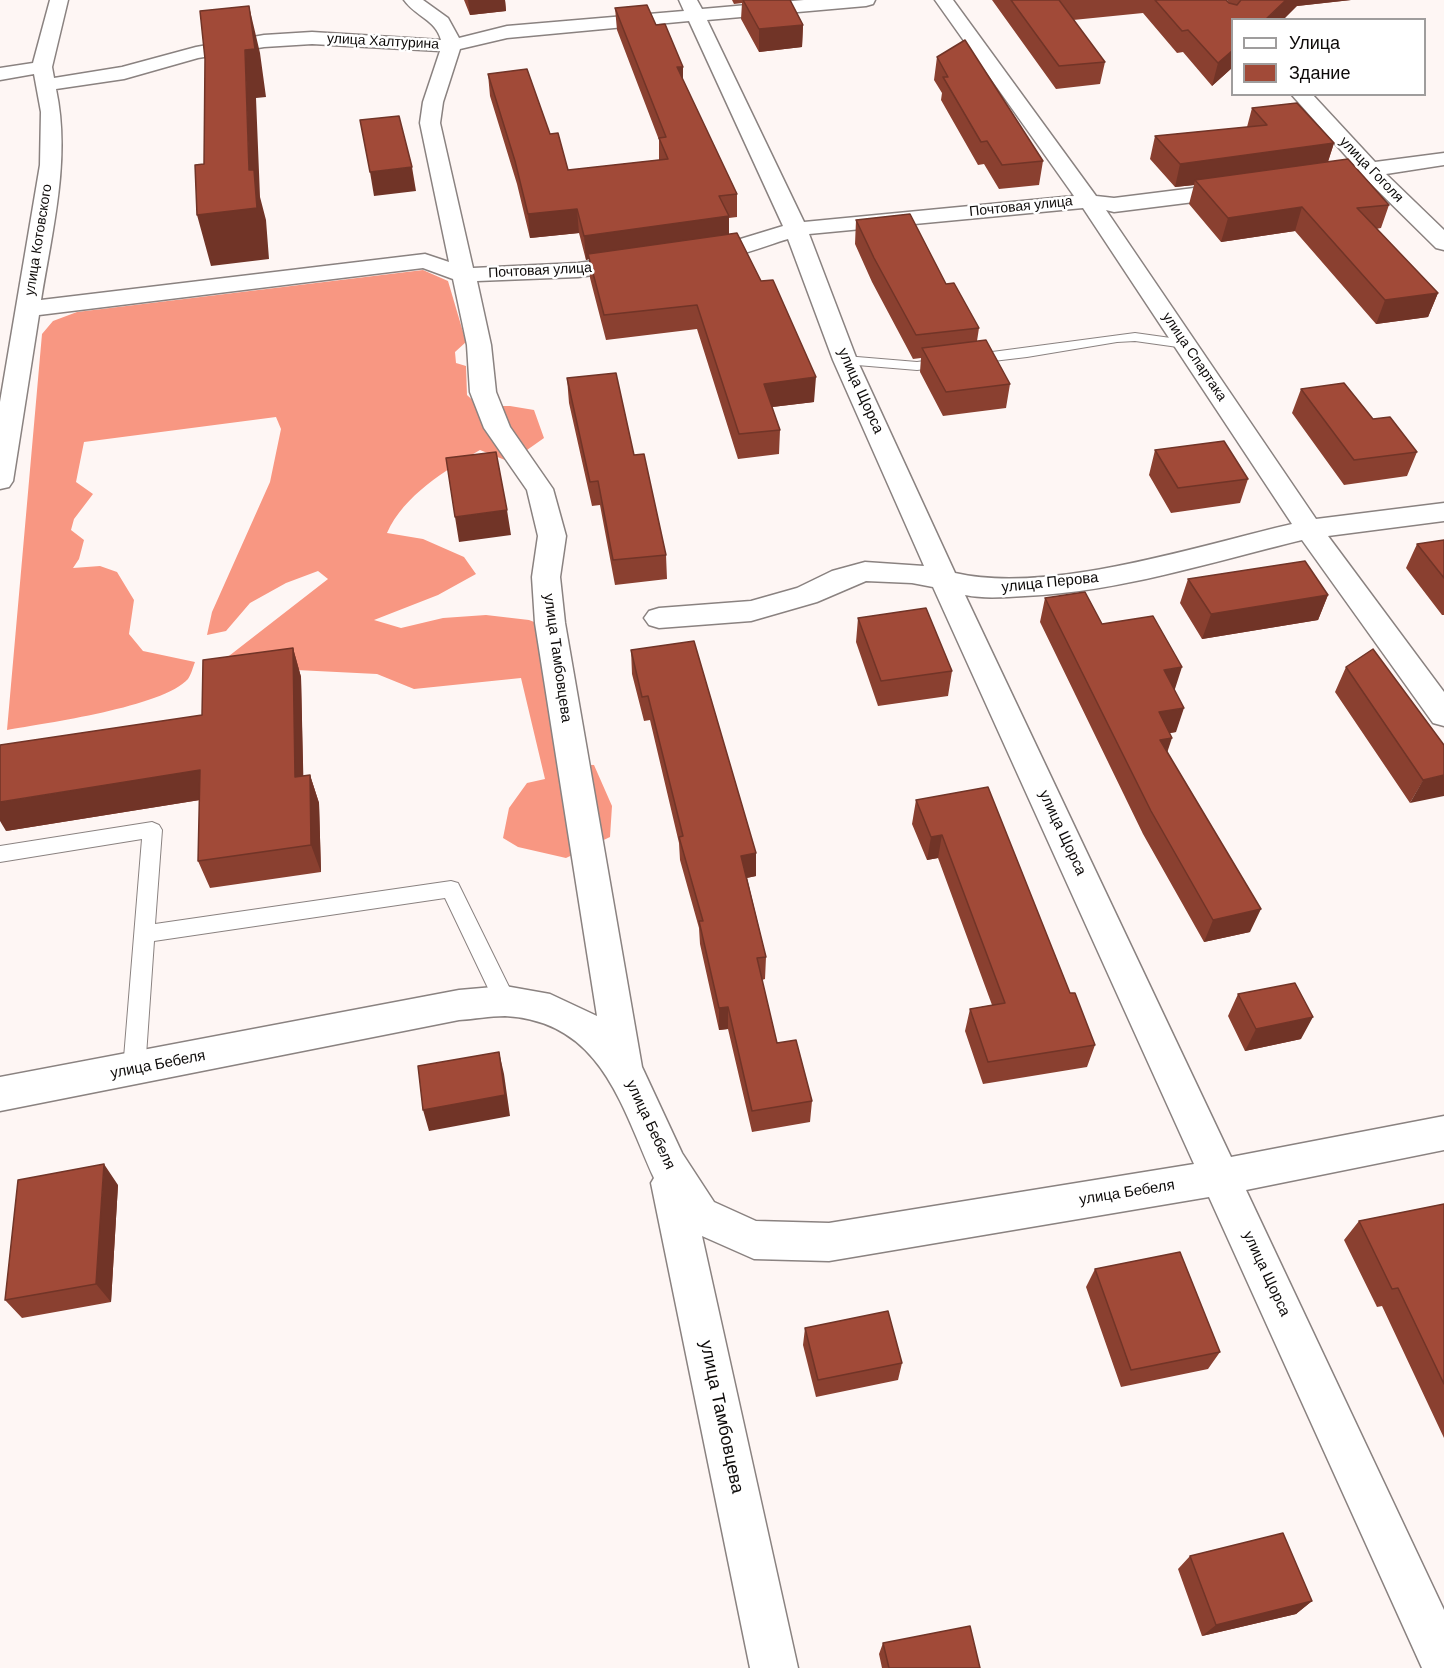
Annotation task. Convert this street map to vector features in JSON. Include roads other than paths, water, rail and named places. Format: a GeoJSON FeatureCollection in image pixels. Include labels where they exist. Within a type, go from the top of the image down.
{"type":"FeatureCollection","features":[{"type":"Feature","properties":{"kind":"street","name":"улица Котовского"},"geometry":{"type":"LineString","coordinates":[[0,481],[51,165],[51,112],[44,76],[59,0]]}},
{"type":"Feature","properties":{"kind":"street"},"geometry":{"type":"LineString","coordinates":[[413,0],[418,6],[438,18],[449,32],[450,46]]}},
{"type":"Feature","properties":{"kind":"street","name":"улица Халтурина"},"geometry":{"type":"LineString","coordinates":[[0,74],[44,76],[124,73],[196,53],[264,41],[312,38],[450,46],[507,32],[692,7],[866,0]]}},
{"type":"Feature","properties":{"kind":"street","name":"улица Спартака"},"geometry":{"type":"LineString","coordinates":[[944,0],[1089,201],[1309,529],[1444,715]]}},
{"type":"Feature","properties":{"kind":"street","name":"улица Щорса"},"geometry":{"type":"LineString","coordinates":[[692,7],[796,229],[845,360],[945,582],[1222,1177],[1444,1662]]}},
{"type":"Feature","properties":{"kind":"street","name":"улица Тамбовцева"},"geometry":{"type":"LineString","coordinates":[[450,46],[446,72],[433,101],[430,123],[479,345],[483,392],[497,428],[540,489],[552,536],[546,577],[550,623],[624,1068]]}},
{"type":"Feature","properties":{"kind":"street","name":"улица Гоголя"},"geometry":{"type":"LineString","coordinates":[[1303,96],[1369,169],[1444,243]]}},
{"type":"Feature","properties":{"kind":"street"},"geometry":{"type":"LineString","coordinates":[[1289,181],[1444,159]]}},
{"type":"Feature","properties":{"kind":"street","name":"Почтовая улица"},"geometry":{"type":"LineString","coordinates":[[681,256],[727,250],[796,229],[1089,201],[1114,205],[1255,186]]}},
{"type":"Feature","properties":{"kind":"street","name":"Почтовая улица"},"geometry":{"type":"LineString","coordinates":[[28,309],[425,261],[464,275],[578,270],[658,259]]}},
{"type":"Feature","properties":{"kind":"street","name":"улица Перова"},"geometry":{"type":"LineString","coordinates":[[659,618],[751,611],[807,595],[842,578],[865,571],[912,573],[945,582],[997,588],[1041,586],[1109,577],[1309,529],[1444,512]]}},
{"type":"Feature","properties":{"kind":"street","name":"улица Бебеля"},"geometry":{"type":"LineString","coordinates":[[0,1094],[134,1070],[459,1005],[505,1001],[550,1009],[594,1032],[624,1068],[668,1166],[700,1215],[754,1240],[829,1242],[1222,1177],[1444,1133]]}},
{"type":"Feature","properties":{"kind":"street","name":"улица Тамбовцева"},"geometry":{"type":"LineString","coordinates":[[668,1166],[774,1668]]}},
{"type":"Feature","properties":{"kind":"lane"},"geometry":{"type":"LineString","coordinates":[[845,360],[917,366],[1016,354],[1117,338],[1145,338],[1185,344]]}},
{"type":"Feature","properties":{"kind":"lane"},"geometry":{"type":"LineString","coordinates":[[0,855],[152,830],[134,1070]]}},
{"type":"Feature","properties":{"kind":"lane"},"geometry":{"type":"LineString","coordinates":[[145,934],[451,889],[505,1001]]}}]}
